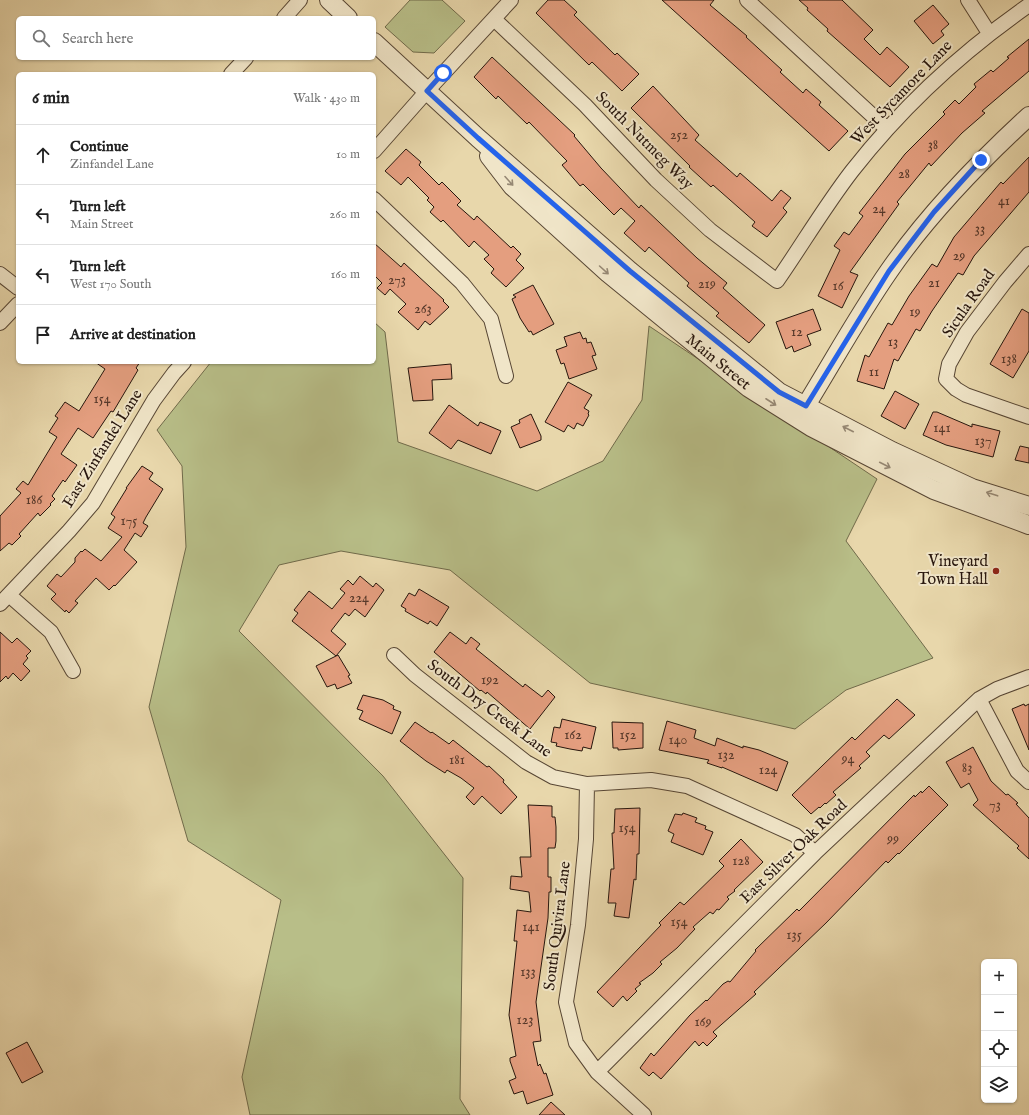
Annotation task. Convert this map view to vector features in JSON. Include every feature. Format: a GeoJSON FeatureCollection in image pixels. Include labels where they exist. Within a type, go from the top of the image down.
{"type":"FeatureCollection","features":[{"type":"Feature","properties":{"kind":"street"},"geometry":{"type":"LineString","coordinates":[[286,16],[300,0]]}},
{"type":"Feature","properties":{"kind":"street"},"geometry":{"type":"LineString","coordinates":[[329,0],[346,16]]}},
{"type":"Feature","properties":{"kind":"street"},"geometry":{"type":"LineString","coordinates":[[376,149],[511,0]]}},
{"type":"Feature","properties":{"kind":"street"},"geometry":{"type":"LineString","coordinates":[[747,0],[887,129]]}},
{"type":"Feature","properties":{"kind":"street"},"geometry":{"type":"LineString","coordinates":[[968,0],[989,33]]}},
{"type":"Feature","properties":{"kind":"street","name":"West Sycamore Lane"},"geometry":{"type":"LineString","coordinates":[[777,281],[852,171],[887,129],[956,61],[989,33],[1029,5]]}},
{"type":"Feature","properties":{"kind":"street","name":"South Nutmeg Way"},"geometry":{"type":"LineString","coordinates":[[494,19],[585,105],[656,180],[710,230],[777,281]]}},
{"type":"Feature","properties":{"kind":"street","name":"Main Street"},"geometry":{"type":"LineString","coordinates":[[376,44],[478,138],[630,271],[779,392],[802,413],[934,490],[1029,526]]}},
{"type":"Feature","properties":{"kind":"street"},"geometry":{"type":"LineString","coordinates":[[234,72],[244,60]]}},
{"type":"Feature","properties":{"kind":"street"},"geometry":{"type":"LineString","coordinates":[[802,413],[889,271],[934,212],[981,160],[1029,116]]}},
{"type":"Feature","properties":{"kind":"street"},"geometry":{"type":"LineString","coordinates":[[376,201],[462,282],[491,319],[506,376]]}},
{"type":"Feature","properties":{"kind":"street","name":"Sicula Road"},"geometry":{"type":"LineString","coordinates":[[1029,254],[1005,282],[968,332],[949,364],[946,379],[956,389],[966,395],[1029,417]]}},
{"type":"Feature","properties":{"kind":"street"},"geometry":{"type":"LineString","coordinates":[[0,274],[16,286]]}},
{"type":"Feature","properties":{"kind":"street"},"geometry":{"type":"LineString","coordinates":[[0,323],[16,306]]}},
{"type":"Feature","properties":{"kind":"street","name":"East Zinfandel Lane"},"geometry":{"type":"LineString","coordinates":[[4,600],[93,504],[154,400],[182,364]]}},
{"type":"Feature","properties":{"kind":"street","name":"Main Street"},"geometry":{"type":"LineString","coordinates":[[802,413],[892,451],[972,488],[1029,506]]}},
{"type":"Feature","properties":{"kind":"street"},"geometry":{"type":"LineString","coordinates":[[4,600],[51,632],[73,670]]}},
{"type":"Feature","properties":{"kind":"street","name":"South Dry Creek Lane"},"geometry":{"type":"LineString","coordinates":[[394,655],[415,675],[526,762],[553,777],[587,784],[651,780],[687,786],[795,834],[815,853]]}},
{"type":"Feature","properties":{"kind":"street","name":"East Silver Oak Road"},"geometry":{"type":"LineString","coordinates":[[597,1072],[815,853],[979,699],[996,690],[1029,677]]}},
{"type":"Feature","properties":{"kind":"street"},"geometry":{"type":"LineString","coordinates":[[979,699],[1017,771],[1029,782]]}},
{"type":"Feature","properties":{"kind":"street","name":"South Quivira Lane"},"geometry":{"type":"LineString","coordinates":[[587,784],[586,839],[578,925],[566,1002],[576,1044],[597,1072],[644,1115]]}},
{"type":"Feature","properties":{"kind":"green space"},"geometry":{"type":"Polygon","coordinates":[[[410,0],[442,0],[465,21],[434,53],[413,52],[385,27],[410,0]]]}},
{"type":"Feature","properties":{"kind":"green space"},"geometry":{"type":"Polygon","coordinates":[[[376,324],[385,332],[398,442],[537,491],[603,461],[642,400],[649,326],[877,479],[846,541],[933,658],[846,690],[795,729],[590,683],[450,570],[341,551],[279,565],[239,631],[383,776],[463,878],[460,1099],[470,1115],[250,1115],[242,1077],[281,900],[188,841],[149,707],[186,547],[182,466],[157,430],[209,364],[376,364],[376,324]]]}},
{"type":"Feature","properties":{"kind":"building"},"geometry":{"type":"Polygon","coordinates":[[[548,0],[564,0],[577,12],[574,15],[615,55],[617,53],[639,74],[622,91],[592,62],[589,65],[536,13],[548,0]]]}},
{"type":"Feature","properties":{"kind":"building"},"geometry":{"type":"Polygon","coordinates":[[[662,0],[714,0],[710,5],[747,36],[746,37],[782,70],[780,72],[803,93],[806,89],[821,102],[819,105],[848,131],[829,151],[662,0]]]}},
{"type":"Feature","properties":{"kind":"building"},"geometry":{"type":"Polygon","coordinates":[[[799,0],[842,0],[873,30],[864,39],[880,55],[887,47],[909,67],[890,87],[827,31],[828,29],[807,10],[808,8],[799,0]]]}},
{"type":"Feature","properties":{"kind":"building"},"geometry":{"type":"Polygon","coordinates":[[[933,5],[949,24],[941,31],[944,35],[933,44],[914,21],[933,5]]]}},
{"type":"Feature","properties":{"kind":"building"},"geometry":{"type":"Polygon","coordinates":[[[1029,39],[1029,71],[982,111],[985,113],[962,133],[931,166],[929,163],[897,202],[899,204],[850,272],[858,275],[842,308],[818,296],[840,250],[834,246],[844,232],[849,235],[863,216],[859,213],[905,154],[945,114],[943,112],[955,100],[959,104],[976,87],[974,84],[991,70],[993,72],[1009,58],[1007,57],[1029,39]]]}},
{"type":"Feature","properties":{"kind":"building"},"geometry":{"type":"Polygon","coordinates":[[[492,57],[575,135],[574,136],[601,168],[639,208],[641,205],[697,258],[727,283],[723,288],[765,325],[749,343],[716,316],[719,313],[687,286],[689,283],[649,247],[645,252],[624,233],[635,221],[621,208],[614,215],[583,184],[580,186],[562,165],[567,161],[529,122],[527,124],[498,96],[496,99],[474,77],[492,57]]]}},
{"type":"Feature","properties":{"kind":"building"},"geometry":{"type":"Polygon","coordinates":[[[653,86],[699,135],[695,140],[737,177],[740,173],[772,201],[781,190],[791,198],[783,208],[787,212],[767,237],[752,226],[755,222],[713,185],[711,187],[689,167],[690,166],[631,108],[653,86]]]}},
{"type":"Feature","properties":{"kind":"building"},"geometry":{"type":"Polygon","coordinates":[[[406,149],[421,162],[419,165],[439,185],[442,182],[461,201],[457,205],[474,220],[477,216],[511,248],[513,246],[521,254],[516,260],[524,268],[506,287],[491,273],[494,269],[484,259],[489,255],[474,241],[469,247],[443,220],[441,222],[430,212],[434,207],[427,200],[429,198],[408,177],[401,185],[385,171],[406,149]]]}},
{"type":"Feature","properties":{"kind":"building"},"geometry":{"type":"Polygon","coordinates":[[[1029,157],[1029,192],[974,256],[963,275],[958,273],[920,331],[916,329],[898,361],[894,359],[884,389],[857,381],[865,355],[869,357],[888,323],[892,325],[909,296],[932,264],[937,267],[954,237],[1001,182],[1003,184],[1029,157]]]}},
{"type":"Feature","properties":{"kind":"building"},"geometry":{"type":"Polygon","coordinates":[[[376,245],[401,267],[404,263],[444,300],[443,301],[449,307],[430,325],[425,321],[418,330],[398,312],[406,304],[390,289],[385,295],[377,288],[382,283],[376,277],[376,245]]]}},
{"type":"Feature","properties":{"kind":"building"},"geometry":{"type":"Polygon","coordinates":[[[533,285],[554,324],[533,335],[531,331],[529,332],[520,318],[512,299],[516,297],[513,295],[533,285]]]}},
{"type":"Feature","properties":{"kind":"building"},"geometry":{"type":"Polygon","coordinates":[[[813,309],[821,330],[807,335],[811,345],[794,352],[792,346],[786,349],[776,322],[813,309]]]}},
{"type":"Feature","properties":{"kind":"building"},"geometry":{"type":"Polygon","coordinates":[[[1022,309],[1029,313],[1029,351],[1013,378],[990,364],[1022,309]]]}},
{"type":"Feature","properties":{"kind":"building"},"geometry":{"type":"Polygon","coordinates":[[[580,332],[583,339],[586,338],[587,343],[591,342],[596,355],[592,356],[597,369],[569,379],[564,363],[561,364],[556,350],[567,346],[564,337],[580,332]]]}},
{"type":"Feature","properties":{"kind":"building"},"geometry":{"type":"Polygon","coordinates":[[[98,364],[139,364],[136,368],[138,370],[113,412],[111,411],[93,438],[78,428],[61,454],[77,465],[65,482],[63,480],[52,496],[55,499],[50,504],[51,505],[40,516],[38,513],[19,534],[21,536],[12,545],[9,543],[0,551],[0,516],[21,493],[16,489],[23,481],[28,485],[57,437],[49,432],[58,418],[55,416],[65,402],[79,411],[105,369],[98,364]]]}},
{"type":"Feature","properties":{"kind":"building"},"geometry":{"type":"Polygon","coordinates":[[[451,364],[452,379],[432,380],[433,400],[413,401],[408,368],[451,364]]]}},
{"type":"Feature","properties":{"kind":"building"},"geometry":{"type":"Polygon","coordinates":[[[568,382],[592,395],[584,408],[589,411],[589,415],[583,426],[577,423],[574,429],[568,425],[564,432],[545,422],[568,382]]]}},
{"type":"Feature","properties":{"kind":"building"},"geometry":{"type":"Polygon","coordinates":[[[895,391],[919,404],[905,429],[881,416],[895,391]]]}},
{"type":"Feature","properties":{"kind":"building"},"geometry":{"type":"Polygon","coordinates":[[[449,405],[478,426],[480,422],[501,431],[491,454],[458,440],[451,449],[429,433],[449,405]]]}},
{"type":"Feature","properties":{"kind":"building"},"geometry":{"type":"Polygon","coordinates":[[[933,412],[937,412],[972,427],[972,424],[1000,431],[993,457],[946,445],[923,435],[933,412]]]}},
{"type":"Feature","properties":{"kind":"building"},"geometry":{"type":"Polygon","coordinates":[[[531,414],[541,436],[541,440],[520,448],[511,427],[520,423],[519,420],[531,414]]]}},
{"type":"Feature","properties":{"kind":"building"},"geometry":{"type":"Polygon","coordinates":[[[1020,446],[1029,448],[1029,463],[1015,460],[1020,446]]]}},
{"type":"Feature","properties":{"kind":"building"},"geometry":{"type":"Polygon","coordinates":[[[142,466],[153,473],[149,479],[163,489],[143,523],[148,526],[141,537],[135,533],[124,550],[137,562],[115,586],[114,585],[109,590],[96,578],[75,601],[78,603],[69,613],[66,610],[65,612],[51,599],[56,594],[47,586],[57,574],[61,577],[75,562],[75,558],[81,551],[82,552],[85,549],[101,561],[122,537],[108,528],[115,517],[111,514],[126,488],[142,466]]]}},
{"type":"Feature","properties":{"kind":"building"},"geometry":{"type":"Polygon","coordinates":[[[360,576],[373,587],[376,583],[384,590],[365,617],[355,609],[349,616],[345,613],[331,631],[346,644],[336,656],[292,621],[298,613],[294,610],[309,591],[332,609],[345,593],[340,589],[348,580],[353,585],[360,576]]]}},
{"type":"Feature","properties":{"kind":"building"},"geometry":{"type":"Polygon","coordinates":[[[419,589],[449,607],[437,626],[430,621],[428,624],[417,618],[405,611],[406,609],[401,606],[409,593],[415,596],[419,589]]]}},
{"type":"Feature","properties":{"kind":"building"},"geometry":{"type":"Polygon","coordinates":[[[0,632],[12,643],[17,638],[31,651],[26,656],[28,658],[23,664],[30,671],[21,681],[13,673],[8,679],[6,676],[0,682],[0,632]]]}},
{"type":"Feature","properties":{"kind":"building"},"geometry":{"type":"Polygon","coordinates":[[[450,632],[466,644],[471,637],[480,644],[476,649],[523,687],[525,684],[542,697],[548,690],[555,697],[530,729],[487,692],[486,694],[481,690],[480,691],[434,652],[450,632]]]}},
{"type":"Feature","properties":{"kind":"building"},"geometry":{"type":"Polygon","coordinates":[[[338,655],[350,675],[348,676],[352,683],[337,689],[335,684],[327,687],[316,666],[338,655]]]}},
{"type":"Feature","properties":{"kind":"building"},"geometry":{"type":"Polygon","coordinates":[[[363,695],[383,700],[394,706],[393,709],[401,712],[392,734],[359,719],[363,711],[357,709],[363,695]]]}},
{"type":"Feature","properties":{"kind":"building"},"geometry":{"type":"Polygon","coordinates":[[[897,699],[915,715],[889,739],[884,735],[866,752],[870,756],[859,766],[861,768],[833,792],[836,795],[811,814],[792,795],[852,737],[855,740],[897,699]]]}},
{"type":"Feature","properties":{"kind":"building"},"geometry":{"type":"Polygon","coordinates":[[[1024,704],[1025,706],[1029,704],[1029,750],[1012,709],[1024,704]]]}},
{"type":"Feature","properties":{"kind":"building"},"geometry":{"type":"Polygon","coordinates":[[[562,719],[596,727],[591,749],[583,747],[582,751],[570,749],[556,746],[557,743],[551,742],[554,727],[560,728],[562,719]]]}},
{"type":"Feature","properties":{"kind":"building"},"geometry":{"type":"Polygon","coordinates":[[[667,721],[696,730],[694,738],[715,746],[717,738],[743,748],[743,746],[759,750],[788,762],[777,791],[722,767],[707,763],[709,760],[659,750],[667,721]]]}},
{"type":"Feature","properties":{"kind":"building"},"geometry":{"type":"Polygon","coordinates":[[[415,722],[449,744],[453,740],[487,767],[489,766],[504,780],[503,782],[517,797],[501,814],[482,796],[474,805],[466,797],[474,788],[447,770],[445,773],[426,761],[400,741],[415,722]]]}},
{"type":"Feature","properties":{"kind":"building"},"geometry":{"type":"Polygon","coordinates":[[[612,722],[643,723],[643,748],[618,750],[618,748],[613,748],[612,722]]]}},
{"type":"Feature","properties":{"kind":"building"},"geometry":{"type":"Polygon","coordinates":[[[973,747],[991,781],[1006,795],[1008,794],[1018,803],[1016,804],[1029,818],[1029,859],[1017,848],[1019,846],[973,805],[978,800],[969,783],[961,788],[946,762],[973,747]]]}},
{"type":"Feature","properties":{"kind":"building"},"geometry":{"type":"Polygon","coordinates":[[[929,786],[948,805],[899,854],[898,853],[888,863],[886,861],[826,923],[754,992],[756,994],[713,1032],[717,1036],[707,1046],[703,1042],[699,1046],[695,1041],[661,1079],[653,1072],[649,1076],[640,1068],[651,1053],[654,1056],[690,1015],[706,1000],[707,1001],[723,984],[728,981],[730,982],[756,951],[755,950],[797,909],[799,911],[914,795],[915,797],[921,791],[922,793],[929,786]]]}},
{"type":"Feature","properties":{"kind":"building"},"geometry":{"type":"Polygon","coordinates":[[[528,805],[552,806],[552,817],[555,817],[556,841],[555,848],[548,848],[548,877],[551,877],[551,892],[549,892],[548,918],[536,1002],[541,1041],[533,1042],[538,1066],[540,1064],[544,1074],[546,1073],[553,1095],[527,1104],[523,1091],[514,1094],[509,1081],[516,1078],[510,1058],[516,1056],[509,1015],[517,941],[514,941],[517,910],[531,912],[529,892],[510,889],[511,876],[522,877],[520,857],[531,857],[528,805]]]}},
{"type":"Feature","properties":{"kind":"building"},"geometry":{"type":"Polygon","coordinates":[[[640,808],[639,854],[637,854],[636,880],[634,879],[629,918],[614,916],[616,903],[608,903],[611,869],[614,869],[612,833],[614,833],[615,809],[640,808]]]}},
{"type":"Feature","properties":{"kind":"building"},"geometry":{"type":"Polygon","coordinates":[[[683,813],[697,818],[695,822],[706,826],[705,829],[713,832],[703,855],[671,842],[674,834],[668,831],[675,814],[682,815],[683,813]]]}},
{"type":"Feature","properties":{"kind":"building"},"geometry":{"type":"Polygon","coordinates":[[[741,839],[763,862],[734,890],[735,891],[727,897],[729,899],[719,910],[717,909],[713,914],[710,912],[693,927],[695,929],[677,948],[660,962],[662,964],[653,973],[639,983],[641,984],[635,989],[637,991],[627,1001],[623,996],[613,1007],[597,992],[661,925],[659,923],[680,902],[684,905],[724,866],[719,861],[741,839]]]}},
{"type":"Feature","properties":{"kind":"building"},"geometry":{"type":"Polygon","coordinates":[[[27,1042],[43,1072],[22,1083],[6,1053],[27,1042]]]}},
{"type":"Feature","properties":{"kind":"building"},"geometry":{"type":"Polygon","coordinates":[[[551,1102],[565,1115],[539,1115],[551,1102]]]}},
{"type":"Feature","properties":{"kind":"place","name":"Vineyard Town Hall"},"geometry":{"type":"Point","coordinates":[996,571]}},
{"type":"Feature","properties":{"kind":"route"},"geometry":{"type":"LineString","coordinates":[[443,73],[427,91],[478,138],[630,271],[741,362],[779,392],[806,406],[889,271],[934,212],[981,160]]}}]}
